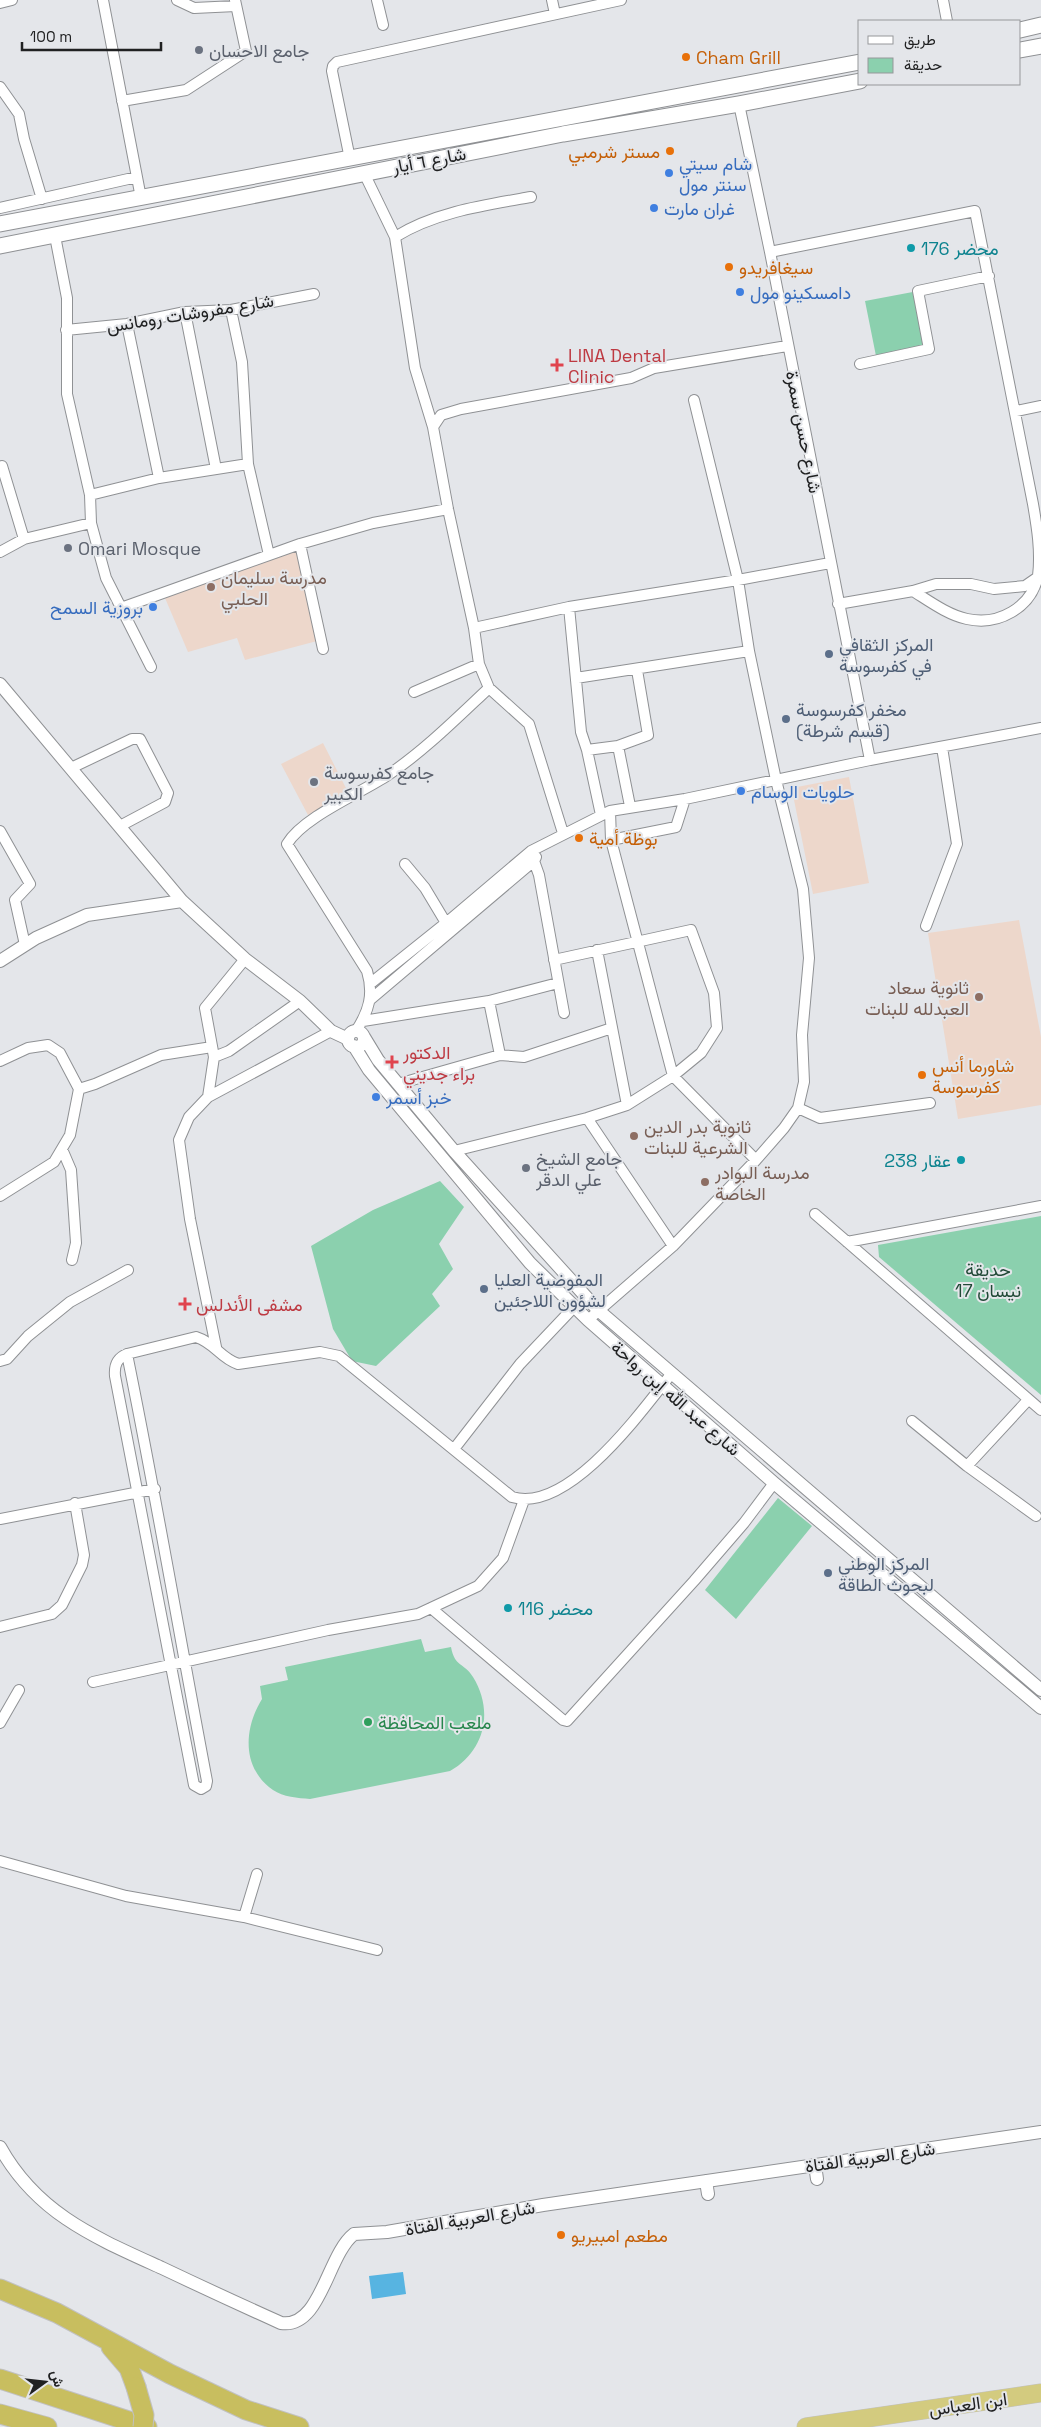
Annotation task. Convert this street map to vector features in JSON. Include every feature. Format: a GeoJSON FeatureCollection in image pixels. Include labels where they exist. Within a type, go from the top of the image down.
{"type":"FeatureCollection","features":[{"type":"Feature","properties":{"kind":"highway"},"geometry":{"type":"LineString","coordinates":[[0,2289],[57,2313],[246,2410],[299,2427]]}},
{"type":"Feature","properties":{"kind":"highway"},"geometry":{"type":"LineString","coordinates":[[91,2332],[115,2349],[129,2368],[144,2415],[142,2427]]}},
{"type":"Feature","properties":{"kind":"highway"},"geometry":{"type":"LineString","coordinates":[[0,2379],[147,2427]]}},
{"type":"Feature","properties":{"kind":"highway","name":"ابن العباس"},"geometry":{"type":"LineString","coordinates":[[806,2427],[1041,2393]]}},
{"type":"Feature","properties":{"kind":"highway"},"geometry":{"type":"LineString","coordinates":[[0,2414],[47,2427]]}},
{"type":"Feature","properties":{"kind":"main road"},"geometry":{"type":"LineString","coordinates":[[1021,30],[1041,25]]}},
{"type":"Feature","properties":{"kind":"main road"},"geometry":{"type":"LineString","coordinates":[[1021,50],[1041,46]]}},
{"type":"Feature","properties":{"kind":"main road","name":"شارع ٦ أيار"},"geometry":{"type":"LineString","coordinates":[[0,224],[858,62]]}},
{"type":"Feature","properties":{"kind":"main road","name":"شارع ٦ أيار"},"geometry":{"type":"LineString","coordinates":[[0,246],[563,134],[858,81]]}},
{"type":"Feature","properties":{"kind":"main road"},"geometry":{"type":"LineString","coordinates":[[203,187],[207,206]]}},
{"type":"Feature","properties":{"kind":"street"},"geometry":{"type":"LineString","coordinates":[[0,3],[12,0]]}},
{"type":"Feature","properties":{"kind":"street"},"geometry":{"type":"LineString","coordinates":[[103,0],[141,198]]}},
{"type":"Feature","properties":{"kind":"street"},"geometry":{"type":"LineString","coordinates":[[122,101],[186,90],[246,51],[236,3],[194,8],[177,0]]}},
{"type":"Feature","properties":{"kind":"street"},"geometry":{"type":"LineString","coordinates":[[377,0],[383,25]]}},
{"type":"Feature","properties":{"kind":"street"},"geometry":{"type":"LineString","coordinates":[[552,0],[555,14]]}},
{"type":"Feature","properties":{"kind":"street"},"geometry":{"type":"LineString","coordinates":[[350,159],[332,71],[333,66],[338,62],[621,0]]}},
{"type":"Feature","properties":{"kind":"street"},"geometry":{"type":"LineString","coordinates":[[943,0],[947,20]]}},
{"type":"Feature","properties":{"kind":"street"},"geometry":{"type":"LineString","coordinates":[[0,87],[19,114],[24,139],[42,199]]}},
{"type":"Feature","properties":{"kind":"street","name":"شارع حسن سمرة"},"geometry":{"type":"LineString","coordinates":[[738,104],[770,252],[870,760]]}},
{"type":"Feature","properties":{"kind":"street"},"geometry":{"type":"LineString","coordinates":[[364,173],[394,237],[414,368],[433,428],[474,628],[478,664],[489,688],[529,724],[563,834]]}},
{"type":"Feature","properties":{"kind":"street"},"geometry":{"type":"LineString","coordinates":[[0,208],[137,177]]}},
{"type":"Feature","properties":{"kind":"street"},"geometry":{"type":"LineString","coordinates":[[394,237],[412,226],[470,207],[531,197]]}},
{"type":"Feature","properties":{"kind":"street"},"geometry":{"type":"LineString","coordinates":[[770,252],[975,211],[1016,411],[1041,546],[1038,576],[1030,597],[1020,608],[996,619],[967,619],[934,605],[913,591]]}},
{"type":"Feature","properties":{"kind":"street"},"geometry":{"type":"LineString","coordinates":[[54,236],[67,298],[67,394],[90,495],[91,523],[106,578],[151,667]]}},
{"type":"Feature","properties":{"kind":"street"},"geometry":{"type":"LineString","coordinates":[[860,364],[929,349],[918,291],[989,276]]}},
{"type":"Feature","properties":{"kind":"street","name":"شارع مفروشات رومانس"},"geometry":{"type":"LineString","coordinates":[[66,330],[127,324],[185,312],[231,310],[314,294]]}},
{"type":"Feature","properties":{"kind":"street"},"geometry":{"type":"LineString","coordinates":[[231,310],[242,362],[248,464],[269,555]]}},
{"type":"Feature","properties":{"kind":"street"},"geometry":{"type":"LineString","coordinates":[[185,312],[216,469]]}},
{"type":"Feature","properties":{"kind":"street"},"geometry":{"type":"LineString","coordinates":[[127,324],[159,478]]}},
{"type":"Feature","properties":{"kind":"street"},"geometry":{"type":"LineString","coordinates":[[433,428],[441,415],[461,409],[632,378],[654,368],[787,346]]}},
{"type":"Feature","properties":{"kind":"street"},"geometry":{"type":"LineString","coordinates":[[588,1320],[673,1246],[756,1160],[784,1128],[798,1108],[804,1082],[802,1035],[809,958],[808,925],[803,890],[776,780],[749,651],[738,580],[694,400]]}},
{"type":"Feature","properties":{"kind":"street"},"geometry":{"type":"LineString","coordinates":[[1016,411],[1041,406]]}},
{"type":"Feature","properties":{"kind":"street"},"geometry":{"type":"LineString","coordinates":[[90,495],[159,478],[248,464]]}},
{"type":"Feature","properties":{"kind":"street"},"geometry":{"type":"LineString","coordinates":[[2,466],[24,539]]}},
{"type":"Feature","properties":{"kind":"street"},"geometry":{"type":"LineString","coordinates":[[121,608],[300,544],[373,523],[448,508]]}},
{"type":"Feature","properties":{"kind":"street"},"geometry":{"type":"LineString","coordinates":[[0,552],[24,539],[91,523]]}},
{"type":"Feature","properties":{"kind":"street"},"geometry":{"type":"LineString","coordinates":[[300,544],[323,649]]}},
{"type":"Feature","properties":{"kind":"street"},"geometry":{"type":"LineString","coordinates":[[474,628],[569,606],[738,580],[830,563]]}},
{"type":"Feature","properties":{"kind":"street"},"geometry":{"type":"LineString","coordinates":[[838,604],[913,591],[936,584],[971,584],[994,589],[1025,586],[1038,576]]}},
{"type":"Feature","properties":{"kind":"street"},"geometry":{"type":"LineString","coordinates":[[569,606],[581,732],[605,813],[673,1076],[756,1160]]}},
{"type":"Feature","properties":{"kind":"street"},"geometry":{"type":"LineString","coordinates":[[576,678],[637,670],[749,651]]}},
{"type":"Feature","properties":{"kind":"street"},"geometry":{"type":"LineString","coordinates":[[414,692],[478,664]]}},
{"type":"Feature","properties":{"kind":"street"},"geometry":{"type":"LineString","coordinates":[[587,750],[618,746],[648,735],[637,670]]}},
{"type":"Feature","properties":{"kind":"street"},"geometry":{"type":"LineString","coordinates":[[0,684],[182,901],[245,959],[300,1001],[331,1031],[357,1035],[558,983]]}},
{"type":"Feature","properties":{"kind":"street"},"geometry":{"type":"LineString","coordinates":[[357,1035],[371,999],[371,983],[366,971],[287,844],[310,821],[389,775],[435,737],[489,688]]}},
{"type":"Feature","properties":{"kind":"street"},"geometry":{"type":"LineString","coordinates":[[371,983],[531,851],[605,813],[630,806],[685,799],[870,760],[1041,728]]}},
{"type":"Feature","properties":{"kind":"street"},"geometry":{"type":"LineString","coordinates":[[70,768],[132,739],[140,739],[168,793],[168,798],[165,802],[120,826]]}},
{"type":"Feature","properties":{"kind":"street"},"geometry":{"type":"LineString","coordinates":[[618,746],[630,806]]}},
{"type":"Feature","properties":{"kind":"street"},"geometry":{"type":"LineString","coordinates":[[926,926],[958,844],[942,746]]}},
{"type":"Feature","properties":{"kind":"street"},"geometry":{"type":"LineString","coordinates":[[611,840],[676,827],[685,799]]}},
{"type":"Feature","properties":{"kind":"street"},"geometry":{"type":"LineString","coordinates":[[0,831],[30,884],[14,900],[25,945]]}},
{"type":"Feature","properties":{"kind":"street"},"geometry":{"type":"LineString","coordinates":[[371,999],[534,861],[541,846]]}},
{"type":"Feature","properties":{"kind":"street"},"geometry":{"type":"LineString","coordinates":[[534,861],[539,874],[564,1013]]}},
{"type":"Feature","properties":{"kind":"street"},"geometry":{"type":"LineString","coordinates":[[404,864],[425,888],[446,923]]}},
{"type":"Feature","properties":{"kind":"street"},"geometry":{"type":"LineString","coordinates":[[0,961],[36,938],[87,914],[182,901]]}},
{"type":"Feature","properties":{"kind":"street"},"geometry":{"type":"LineString","coordinates":[[454,1151],[628,1106],[673,1076],[701,1053],[717,1028],[714,992],[692,930],[554,960]]}},
{"type":"Feature","properties":{"kind":"street"},"geometry":{"type":"LineString","coordinates":[[597,950],[628,1106]]}},
{"type":"Feature","properties":{"kind":"street"},"geometry":{"type":"LineString","coordinates":[[208,1098],[213,1052],[205,1008],[245,959]]}},
{"type":"Feature","properties":{"kind":"street"},"geometry":{"type":"LineString","coordinates":[[489,1000],[500,1055]]}},
{"type":"Feature","properties":{"kind":"street"},"geometry":{"type":"LineString","coordinates":[[79,1089],[96,1084],[161,1054],[229,1051],[300,1001]]}},
{"type":"Feature","properties":{"kind":"street"},"geometry":{"type":"LineString","coordinates":[[398,1084],[500,1055],[524,1056],[612,1028]]}},
{"type":"Feature","properties":{"kind":"street"},"geometry":{"type":"LineString","coordinates":[[216,1347],[190,1220],[179,1140],[189,1117],[208,1098],[331,1031]]}},
{"type":"Feature","properties":{"kind":"street","name":"شارع عبد الله إبن رواحة"},"geometry":{"type":"LineString","coordinates":[[357,1035],[454,1151],[598,1310],[1041,1690]]}},
{"type":"Feature","properties":{"kind":"street","name":"شارع عبد الله إبن رواحة"},"geometry":{"type":"LineString","coordinates":[[357,1035],[369,1070],[530,1263],[574,1307],[662,1386],[1041,1708]]}},
{"type":"Feature","properties":{"kind":"street"},"geometry":{"type":"LineString","coordinates":[[0,1061],[28,1048],[48,1045],[60,1053],[79,1089],[70,1135],[54,1162],[0,1196]]}},
{"type":"Feature","properties":{"kind":"street"},"geometry":{"type":"LineString","coordinates":[[798,1108],[820,1118],[930,1103]]}},
{"type":"Feature","properties":{"kind":"street"},"geometry":{"type":"LineString","coordinates":[[587,1118],[673,1246]]}},
{"type":"Feature","properties":{"kind":"street"},"geometry":{"type":"LineString","coordinates":[[62,1149],[71,1170],[76,1243],[72,1260]]}},
{"type":"Feature","properties":{"kind":"street"},"geometry":{"type":"LineString","coordinates":[[847,1242],[1041,1206]]}},
{"type":"Feature","properties":{"kind":"street"},"geometry":{"type":"LineString","coordinates":[[815,1214],[1041,1410]]}},
{"type":"Feature","properties":{"kind":"street"},"geometry":{"type":"LineString","coordinates":[[0,1361],[7,1358],[28,1336],[70,1302],[128,1270]]}},
{"type":"Feature","properties":{"kind":"street"},"geometry":{"type":"LineString","coordinates":[[454,1450],[520,1364],[574,1307]]}},
{"type":"Feature","properties":{"kind":"street"},"geometry":{"type":"LineString","coordinates":[[127,1354],[155,1488],[184,1664],[207,1781],[206,1786],[201,1789],[194,1785],[170,1666],[139,1492],[114,1370],[118,1360],[127,1354],[196,1337],[206,1340],[230,1361],[238,1364],[320,1352],[339,1356],[512,1497],[524,1500],[559,1490],[599,1459],[672,1373]]}},
{"type":"Feature","properties":{"kind":"street"},"geometry":{"type":"LineString","coordinates":[[967,1466],[1028,1400]]}},
{"type":"Feature","properties":{"kind":"street"},"geometry":{"type":"LineString","coordinates":[[912,1421],[967,1466],[1036,1516]]}},
{"type":"Feature","properties":{"kind":"street"},"geometry":{"type":"LineString","coordinates":[[431,1608],[563,1720],[567,1721],[694,1581],[744,1523],[774,1482]]}},
{"type":"Feature","properties":{"kind":"street"},"geometry":{"type":"LineString","coordinates":[[0,1519],[155,1488]]}},
{"type":"Feature","properties":{"kind":"street"},"geometry":{"type":"LineString","coordinates":[[93,1682],[184,1664],[328,1630],[418,1614],[478,1586],[503,1558],[524,1500]]}},
{"type":"Feature","properties":{"kind":"street"},"geometry":{"type":"LineString","coordinates":[[0,1627],[52,1614],[62,1605],[82,1565],[84,1555],[74,1503]]}},
{"type":"Feature","properties":{"kind":"street"},"geometry":{"type":"LineString","coordinates":[[0,1723],[19,1690]]}},
{"type":"Feature","properties":{"kind":"street"},"geometry":{"type":"LineString","coordinates":[[0,1861],[126,1896],[244,1917],[378,1950]]}},
{"type":"Feature","properties":{"kind":"street"},"geometry":{"type":"LineString","coordinates":[[244,1917],[257,1874]]}},
{"type":"Feature","properties":{"kind":"street","name":"شارع العربية الفتاة"},"geometry":{"type":"LineString","coordinates":[[0,2147],[31,2190],[46,2205],[82,2230],[281,2323],[287,2324],[299,2321],[309,2312],[344,2245],[354,2234],[387,2232],[544,2211],[706,2181],[1041,2132]]}},
{"type":"Feature","properties":{"kind":"street"},"geometry":{"type":"LineString","coordinates":[[815,2165],[817,2179]]}},
{"type":"Feature","properties":{"kind":"street"},"geometry":{"type":"LineString","coordinates":[[706,2181],[708,2194]]}},
{"type":"Feature","properties":{"kind":"shaded area"},"geometry":{"type":"Polygon","coordinates":[[[296,551],[317,641],[245,660],[237,638],[188,652],[165,598],[296,551]]]}},
{"type":"Feature","properties":{"kind":"shaded area"},"geometry":{"type":"Polygon","coordinates":[[[323,743],[348,792],[308,815],[281,764],[323,743]]]}},
{"type":"Feature","properties":{"kind":"shaded area"},"geometry":{"type":"Polygon","coordinates":[[[849,777],[869,883],[813,894],[793,795],[797,787],[849,777]]]}},
{"type":"Feature","properties":{"kind":"shaded area"},"geometry":{"type":"Polygon","coordinates":[[[1019,920],[1041,1037],[1041,1105],[958,1119],[928,933],[1019,920]]]}},
{"type":"Feature","properties":{"kind":"green space"},"geometry":{"type":"Polygon","coordinates":[[[918,291],[929,349],[877,361],[865,301],[918,291]]]}},
{"type":"Feature","properties":{"kind":"green space"},"geometry":{"type":"Polygon","coordinates":[[[440,1181],[464,1207],[439,1244],[453,1269],[432,1294],[440,1306],[376,1366],[352,1361],[333,1329],[311,1246],[373,1210],[440,1181]]]}},
{"type":"Feature","properties":{"kind":"green space","name":"حديقة 17 نيسان"},"geometry":{"type":"Polygon","coordinates":[[[1041,1216],[1041,1395],[879,1257],[878,1245],[1041,1216]]]}},
{"type":"Feature","properties":{"kind":"green space"},"geometry":{"type":"Polygon","coordinates":[[[778,1498],[812,1526],[736,1619],[705,1590],[778,1498]]]}},
{"type":"Feature","properties":{"kind":"green space","name":"ملعب المحافظة"},"geometry":{"type":"Polygon","coordinates":[[[421,1639],[425,1652],[451,1647],[457,1662],[470,1672],[479,1690],[484,1716],[482,1729],[471,1753],[462,1763],[450,1771],[310,1799],[281,1794],[263,1781],[255,1771],[249,1747],[252,1722],[262,1699],[260,1686],[288,1680],[285,1667],[421,1639]]]}},
{"type":"Feature","properties":{"kind":"water"},"geometry":{"type":"Polygon","coordinates":[[[403,2272],[406,2294],[372,2299],[369,2276],[403,2272]]]}},
{"type":"Feature","properties":{"kind":"place","name":"جامع الاحسان"},"geometry":{"type":"Point","coordinates":[199,50]}},
{"type":"Feature","properties":{"kind":"place","name":"Cham Grill"},"geometry":{"type":"Point","coordinates":[686,57]}},
{"type":"Feature","properties":{"kind":"place","name":"مستر شرمبي"},"geometry":{"type":"Point","coordinates":[670,151]}},
{"type":"Feature","properties":{"kind":"place","name":"شام سيتي سنتر مول"},"geometry":{"type":"Point","coordinates":[669,173]}},
{"type":"Feature","properties":{"kind":"place","name":"غران مارت"},"geometry":{"type":"Point","coordinates":[654,208]}},
{"type":"Feature","properties":{"kind":"place","name":"محضر 176"},"geometry":{"type":"Point","coordinates":[911,248]}},
{"type":"Feature","properties":{"kind":"place","name":"سيغافريدو"},"geometry":{"type":"Point","coordinates":[729,267]}},
{"type":"Feature","properties":{"kind":"place","name":"دامسكينو مول"},"geometry":{"type":"Point","coordinates":[740,292]}},
{"type":"Feature","properties":{"kind":"place","name":"LINA Dental Clinic"},"geometry":{"type":"Point","coordinates":[557,365]}},
{"type":"Feature","properties":{"kind":"place","name":"Omari Mosque"},"geometry":{"type":"Point","coordinates":[68,548]}},
{"type":"Feature","properties":{"kind":"place","name":"مدرسة سليمان الحلبي"},"geometry":{"type":"Point","coordinates":[211,587]}},
{"type":"Feature","properties":{"kind":"place","name":"بروزية السمح"},"geometry":{"type":"Point","coordinates":[153,607]}},
{"type":"Feature","properties":{"kind":"place","name":"المركز الثقافي في كفرسوسة"},"geometry":{"type":"Point","coordinates":[829,654]}},
{"type":"Feature","properties":{"kind":"place","name":"مخفر كفرسوسة (قسم شرطة)"},"geometry":{"type":"Point","coordinates":[786,719]}},
{"type":"Feature","properties":{"kind":"place","name":"جامع كفرسوسة الكبير"},"geometry":{"type":"Point","coordinates":[314,782]}},
{"type":"Feature","properties":{"kind":"place","name":"حلويات الوسام"},"geometry":{"type":"Point","coordinates":[741,791]}},
{"type":"Feature","properties":{"kind":"place","name":"بوظة أمية"},"geometry":{"type":"Point","coordinates":[579,838]}},
{"type":"Feature","properties":{"kind":"place","name":"ثانوية سعاد العبدلله للبنات"},"geometry":{"type":"Point","coordinates":[979,997]}},
{"type":"Feature","properties":{"kind":"place","name":"الدكتور براء جديني"},"geometry":{"type":"Point","coordinates":[392,1062]}},
{"type":"Feature","properties":{"kind":"place","name":"شاورما أنس كفرسوسة"},"geometry":{"type":"Point","coordinates":[922,1075]}},
{"type":"Feature","properties":{"kind":"place","name":"خبز أسمر"},"geometry":{"type":"Point","coordinates":[376,1097]}},
{"type":"Feature","properties":{"kind":"place","name":"ثانوية بدر الدين الشرعية للبنات"},"geometry":{"type":"Point","coordinates":[634,1136]}},
{"type":"Feature","properties":{"kind":"place","name":"عقار 238"},"geometry":{"type":"Point","coordinates":[961,1160]}},
{"type":"Feature","properties":{"kind":"place","name":"جامع الشيخ علي الدقر"},"geometry":{"type":"Point","coordinates":[526,1168]}},
{"type":"Feature","properties":{"kind":"place","name":"مدرسة البوادر الخاصة"},"geometry":{"type":"Point","coordinates":[705,1182]}},
{"type":"Feature","properties":{"kind":"place","name":"المفوضية العليا لشؤون اللاجئين"},"geometry":{"type":"Point","coordinates":[484,1289]}},
{"type":"Feature","properties":{"kind":"place","name":"مشفى الأندلس"},"geometry":{"type":"Point","coordinates":[185,1304]}},
{"type":"Feature","properties":{"kind":"place","name":"المركز الوطني لبحوث الطاقة"},"geometry":{"type":"Point","coordinates":[828,1573]}},
{"type":"Feature","properties":{"kind":"place","name":"محضر 116"},"geometry":{"type":"Point","coordinates":[508,1608]}},
{"type":"Feature","properties":{"kind":"place","name":"ملعب المحافظة"},"geometry":{"type":"Point","coordinates":[368,1722]}},
{"type":"Feature","properties":{"kind":"place","name":"مطعم امبيريو"},"geometry":{"type":"Point","coordinates":[561,2235]}}]}
